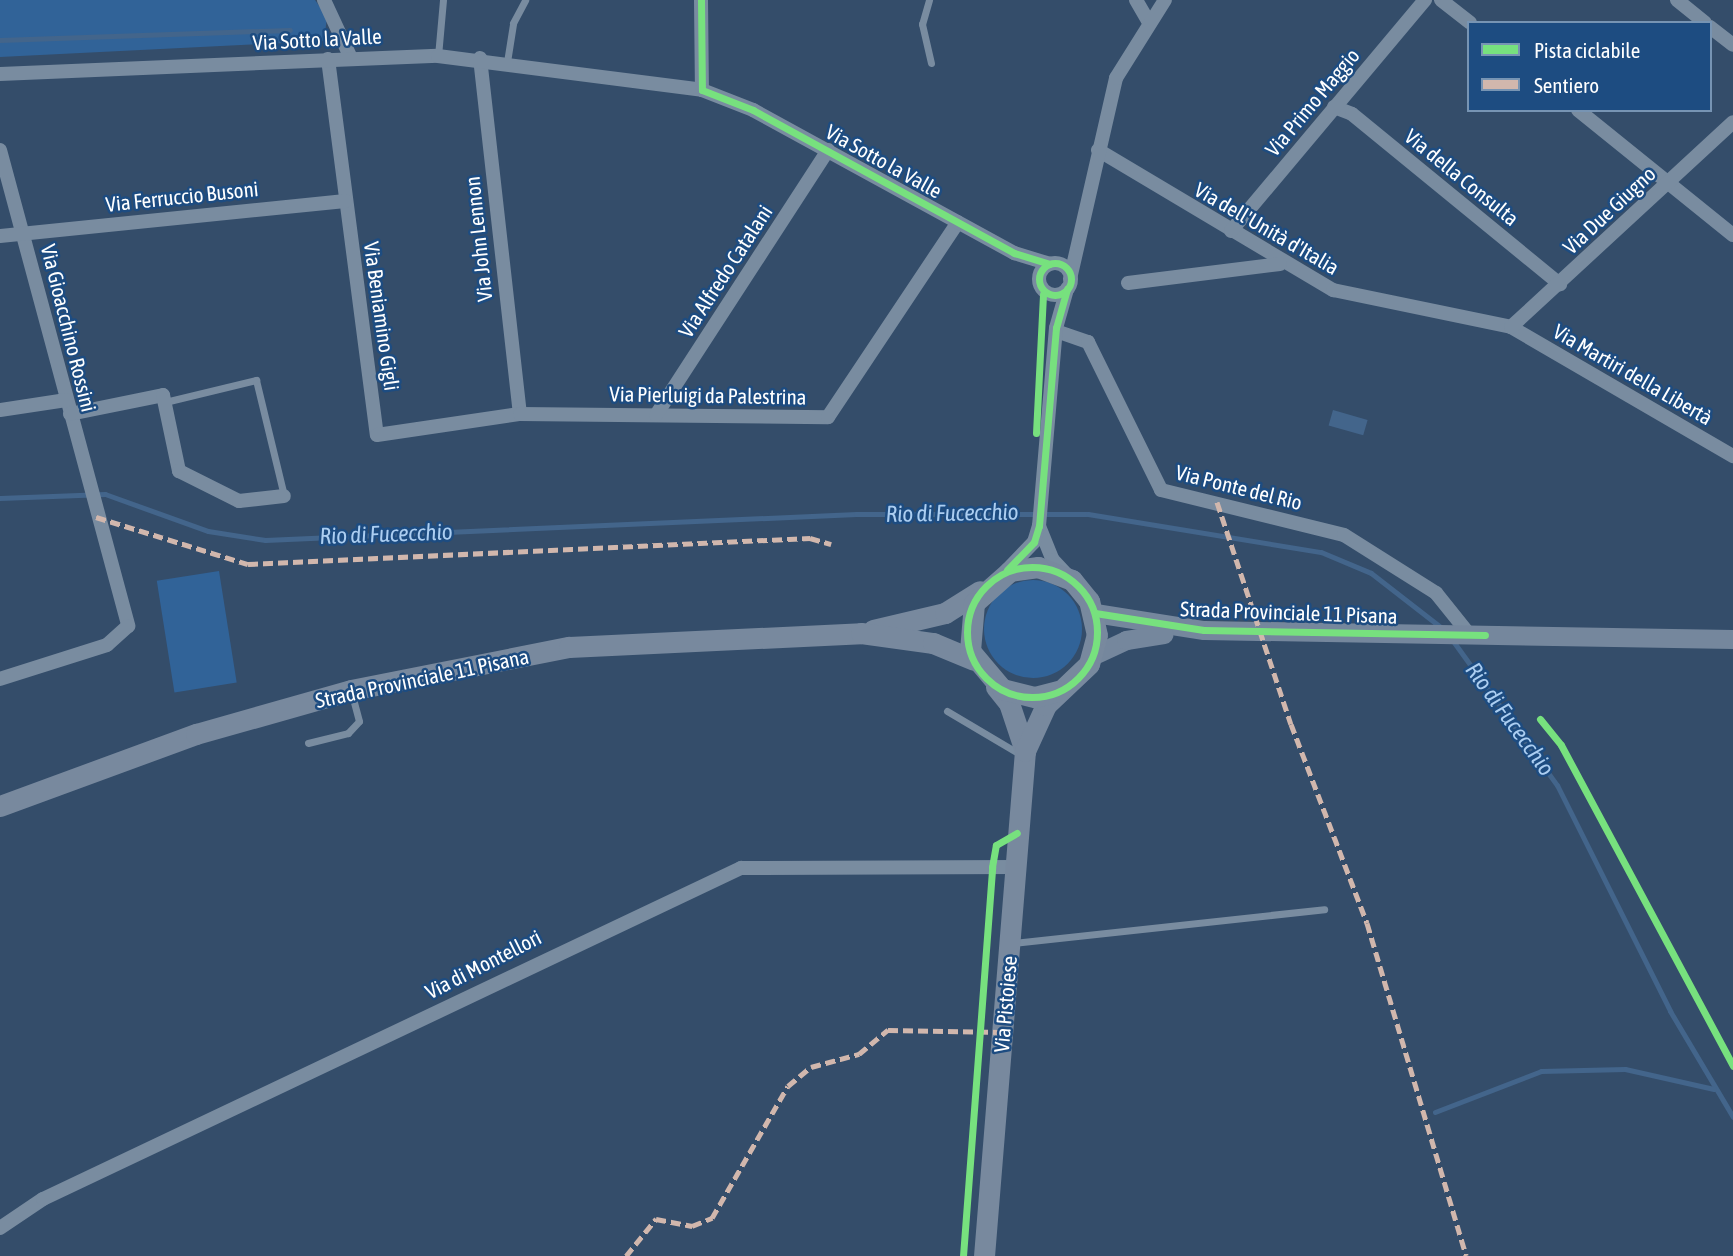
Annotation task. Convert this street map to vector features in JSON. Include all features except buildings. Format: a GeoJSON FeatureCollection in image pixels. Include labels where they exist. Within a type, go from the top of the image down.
{"type":"FeatureCollection","features":[{"type":"Feature","properties":{"kind":"main road"},"geometry":{"type":"LineString","coordinates":[[1038,567],[1072,580],[1095,613],[1092,656],[1058,691],[1024,696],[992,682],[974,660],[968,622],[994,581],[1038,567]]}},
{"type":"Feature","properties":{"kind":"main road","name":"Strada Provinciale 11 Pisana"},"geometry":{"type":"LineString","coordinates":[[0,806],[196,734],[351,690],[569,648],[861,633],[945,613],[994,581]]}},
{"type":"Feature","properties":{"kind":"main road","name":"Strada Provinciale 11 Pisana"},"geometry":{"type":"LineString","coordinates":[[1095,613],[1203,630],[1733,639]]}},
{"type":"Feature","properties":{"kind":"main road","name":"Strada Provinciale 11 Pisana"},"geometry":{"type":"LineString","coordinates":[[1092,656],[1126,640],[1203,630]]}},
{"type":"Feature","properties":{"kind":"main road","name":"Strada Provinciale 11 Pisana"},"geometry":{"type":"LineString","coordinates":[[861,633],[933,643],[974,660]]}},
{"type":"Feature","properties":{"kind":"main road","name":"Via Pistoiese"},"geometry":{"type":"LineString","coordinates":[[984,1256],[1024,755],[1009,703],[992,682]]}},
{"type":"Feature","properties":{"kind":"main road","name":"Via Pistoiese"},"geometry":{"type":"LineString","coordinates":[[1024,755],[1058,691]]}},
{"type":"Feature","properties":{"kind":"street"},"geometry":{"type":"LineString","coordinates":[[324,0],[350,57]]}},
{"type":"Feature","properties":{"kind":"street"},"geometry":{"type":"LineString","coordinates":[[701,0],[702,90]]}},
{"type":"Feature","properties":{"kind":"street"},"geometry":{"type":"LineString","coordinates":[[1136,0],[1148,21]]}},
{"type":"Feature","properties":{"kind":"street"},"geometry":{"type":"LineString","coordinates":[[994,581],[1034,542],[1040,526],[1056,330],[1069,284],[1078,229],[1116,78],[1148,21],[1165,0]]}},
{"type":"Feature","properties":{"kind":"street","name":"Via Primo Maggio"},"geometry":{"type":"LineString","coordinates":[[1231,231],[1425,0]]}},
{"type":"Feature","properties":{"kind":"street"},"geometry":{"type":"LineString","coordinates":[[1441,0],[1467,21]]}},
{"type":"Feature","properties":{"kind":"street"},"geometry":{"type":"LineString","coordinates":[[1677,0],[1703,21]]}},
{"type":"Feature","properties":{"kind":"street"},"geometry":{"type":"LineString","coordinates":[[1712,29],[1733,45]]}},
{"type":"Feature","properties":{"kind":"street","name":"Via Sotto la Valle"},"geometry":{"type":"LineString","coordinates":[[0,74],[350,57],[438,56],[480,58],[702,90],[828,150],[1014,253],[1050,264]]}},
{"type":"Feature","properties":{"kind":"street","name":"Via John Lennon"},"geometry":{"type":"LineString","coordinates":[[480,58],[520,414]]}},
{"type":"Feature","properties":{"kind":"street","name":"Via Beniamino Gigli"},"geometry":{"type":"LineString","coordinates":[[328,59],[377,435],[520,414]]}},
{"type":"Feature","properties":{"kind":"street","name":"Via della Consulta"},"geometry":{"type":"LineString","coordinates":[[1334,107],[1352,114],[1560,284]]}},
{"type":"Feature","properties":{"kind":"street"},"geometry":{"type":"LineString","coordinates":[[1580,112],[1733,236]]}},
{"type":"Feature","properties":{"kind":"street","name":"Via Due Giugno"},"geometry":{"type":"LineString","coordinates":[[1511,327],[1733,122]]}},
{"type":"Feature","properties":{"kind":"street","name":"Via Gioacchino Rossini"},"geometry":{"type":"LineString","coordinates":[[0,150],[128,626],[125,635],[0,679]]}},
{"type":"Feature","properties":{"kind":"street","name":"Via Alfredo Catalani"},"geometry":{"type":"LineString","coordinates":[[656,415],[828,150]]}},
{"type":"Feature","properties":{"kind":"street","name":"Via dell'Unità d'Italia"},"geometry":{"type":"LineString","coordinates":[[1098,150],[1280,264],[1333,290],[1511,327]]}},
{"type":"Feature","properties":{"kind":"street","name":"Via Ferruccio Busoni"},"geometry":{"type":"LineString","coordinates":[[0,236],[345,201]]}},
{"type":"Feature","properties":{"kind":"street","name":"Via Pierluigi da Palestrina"},"geometry":{"type":"LineString","coordinates":[[520,414],[828,417],[958,222]]}},
{"type":"Feature","properties":{"kind":"street"},"geometry":{"type":"LineString","coordinates":[[1056,330],[1040,284],[1050,264],[1078,229]]}},
{"type":"Feature","properties":{"kind":"street","name":"Via Sotto la Valle"},"geometry":{"type":"LineString","coordinates":[[1014,253],[1040,284]]}},
{"type":"Feature","properties":{"kind":"street"},"geometry":{"type":"LineString","coordinates":[[1050,264],[1065,267],[1069,284]]}},
{"type":"Feature","properties":{"kind":"street"},"geometry":{"type":"LineString","coordinates":[[1128,283],[1280,264]]}},
{"type":"Feature","properties":{"kind":"street"},"geometry":{"type":"LineString","coordinates":[[1040,284],[1053,295],[1069,284]]}},
{"type":"Feature","properties":{"kind":"street","name":"Via Martiri della Libertà"},"geometry":{"type":"LineString","coordinates":[[1511,327],[1733,456]]}},
{"type":"Feature","properties":{"kind":"street","name":"Via Ponte del Rio"},"geometry":{"type":"LineString","coordinates":[[1056,330],[1088,342],[1161,490],[1344,535],[1436,593],[1477,635]]}},
{"type":"Feature","properties":{"kind":"street"},"geometry":{"type":"LineString","coordinates":[[0,410],[68,407],[163,395],[179,471],[239,501],[284,496]]}},
{"type":"Feature","properties":{"kind":"street"},"geometry":{"type":"LineString","coordinates":[[1040,526],[1053,560],[1072,580]]}},
{"type":"Feature","properties":{"kind":"street","name":"Via di Montellori"},"geometry":{"type":"LineString","coordinates":[[0,1228],[43,1199],[741,868],[1016,867]]}},
{"type":"Feature","properties":{"kind":"lane"},"geometry":{"type":"LineString","coordinates":[[438,56],[443,0]]}},
{"type":"Feature","properties":{"kind":"lane"},"geometry":{"type":"LineString","coordinates":[[507,62],[513,23],[525,0]]}},
{"type":"Feature","properties":{"kind":"lane"},"geometry":{"type":"LineString","coordinates":[[929,0],[922,24],[931,63]]}},
{"type":"Feature","properties":{"kind":"lane"},"geometry":{"type":"LineString","coordinates":[[164,402],[256,380],[284,496]]}},
{"type":"Feature","properties":{"kind":"lane"},"geometry":{"type":"LineString","coordinates":[[308,743],[348,733],[359,722],[351,690]]}},
{"type":"Feature","properties":{"kind":"lane"},"geometry":{"type":"LineString","coordinates":[[947,711],[1007,741],[1024,755]]}},
{"type":"Feature","properties":{"kind":"lane"},"geometry":{"type":"LineString","coordinates":[[1009,943],[1324,909]]}},
{"type":"Feature","properties":{"kind":"shaded area"},"geometry":{"type":"Polygon","coordinates":[[[0,0],[315,0],[327,17],[324,41],[0,57],[0,0]]]}},
{"type":"Feature","properties":{"kind":"shaded area"},"geometry":{"type":"Polygon","coordinates":[[[1333,410],[1368,420],[1363,435],[1329,425],[1333,410]]]}},
{"type":"Feature","properties":{"kind":"shaded area"},"geometry":{"type":"Polygon","coordinates":[[[219,571],[237,683],[174,692],[157,581],[219,571]]]}},
{"type":"Feature","properties":{"kind":"shaded area"},"geometry":{"type":"Polygon","coordinates":[[[1033,580],[1052,583],[1068,594],[1079,610],[1082,629],[1079,648],[1068,664],[1052,675],[1033,678],[1014,675],[998,664],[987,648],[984,629],[987,610],[998,594],[1014,583],[1033,580]]]}},
{"type":"Feature","properties":{"kind":"waterway"},"geometry":{"type":"LineString","coordinates":[[0,40],[290,30]]}},
{"type":"Feature","properties":{"kind":"waterway","name":"Rio di Fucecchio"},"geometry":{"type":"LineString","coordinates":[[0,498],[105,494],[208,531],[265,540],[856,514],[1088,514],[1321,552],[1371,573],[1442,628]]}},
{"type":"Feature","properties":{"kind":"waterway","name":"Rio di Fucecchio"},"geometry":{"type":"LineString","coordinates":[[1453,641],[1557,785],[1670,1011],[1733,1117]]}},
{"type":"Feature","properties":{"kind":"waterway"},"geometry":{"type":"LineString","coordinates":[[1435,1112],[1541,1071],[1625,1069],[1714,1089]]}},
{"type":"Feature","properties":{"kind":"marked path"},"geometry":{"type":"LineString","coordinates":[[1217,502],[1291,724],[1367,923],[1466,1256]]}},
{"type":"Feature","properties":{"kind":"marked path"},"geometry":{"type":"LineString","coordinates":[[96,517],[248,564],[810,538],[831,544]]}},
{"type":"Feature","properties":{"kind":"marked path"},"geometry":{"type":"LineString","coordinates":[[626,1256],[656,1219],[692,1226],[712,1218],[788,1086],[811,1067],[859,1054],[888,1030],[1002,1032]]}},
{"type":"Feature","properties":{"kind":"cycle path"},"geometry":{"type":"LineString","coordinates":[[701,0],[702,90],[753,110],[1014,253],[1049,264]]}},
{"type":"Feature","properties":{"kind":"cycle path"},"geometry":{"type":"LineString","coordinates":[[1055,263],[1066,268],[1071,279],[1066,290],[1055,295],[1044,290],[1039,279],[1044,268],[1055,263]]}},
{"type":"Feature","properties":{"kind":"cycle path"},"geometry":{"type":"LineString","coordinates":[[1007,570],[1034,542],[1039,526],[1056,328],[1067,289]]}},
{"type":"Feature","properties":{"kind":"cycle path"},"geometry":{"type":"LineString","coordinates":[[1036,433],[1043,294]]}},
{"type":"Feature","properties":{"kind":"cycle path"},"geometry":{"type":"LineString","coordinates":[[1032,567],[1057,572],[1078,586],[1092,607],[1097,632],[1092,657],[1078,678],[1057,692],[1032,697],[1007,692],[986,678],[972,657],[967,632],[972,607],[986,586],[1007,572],[1032,567]]}},
{"type":"Feature","properties":{"kind":"cycle path"},"geometry":{"type":"LineString","coordinates":[[1095,613],[1204,630],[1485,635]]}},
{"type":"Feature","properties":{"kind":"cycle path"},"geometry":{"type":"LineString","coordinates":[[1540,719],[1561,745],[1733,1066]]}},
{"type":"Feature","properties":{"kind":"cycle path"},"geometry":{"type":"LineString","coordinates":[[963,1256],[992,867],[996,845],[1017,833]]}}]}
